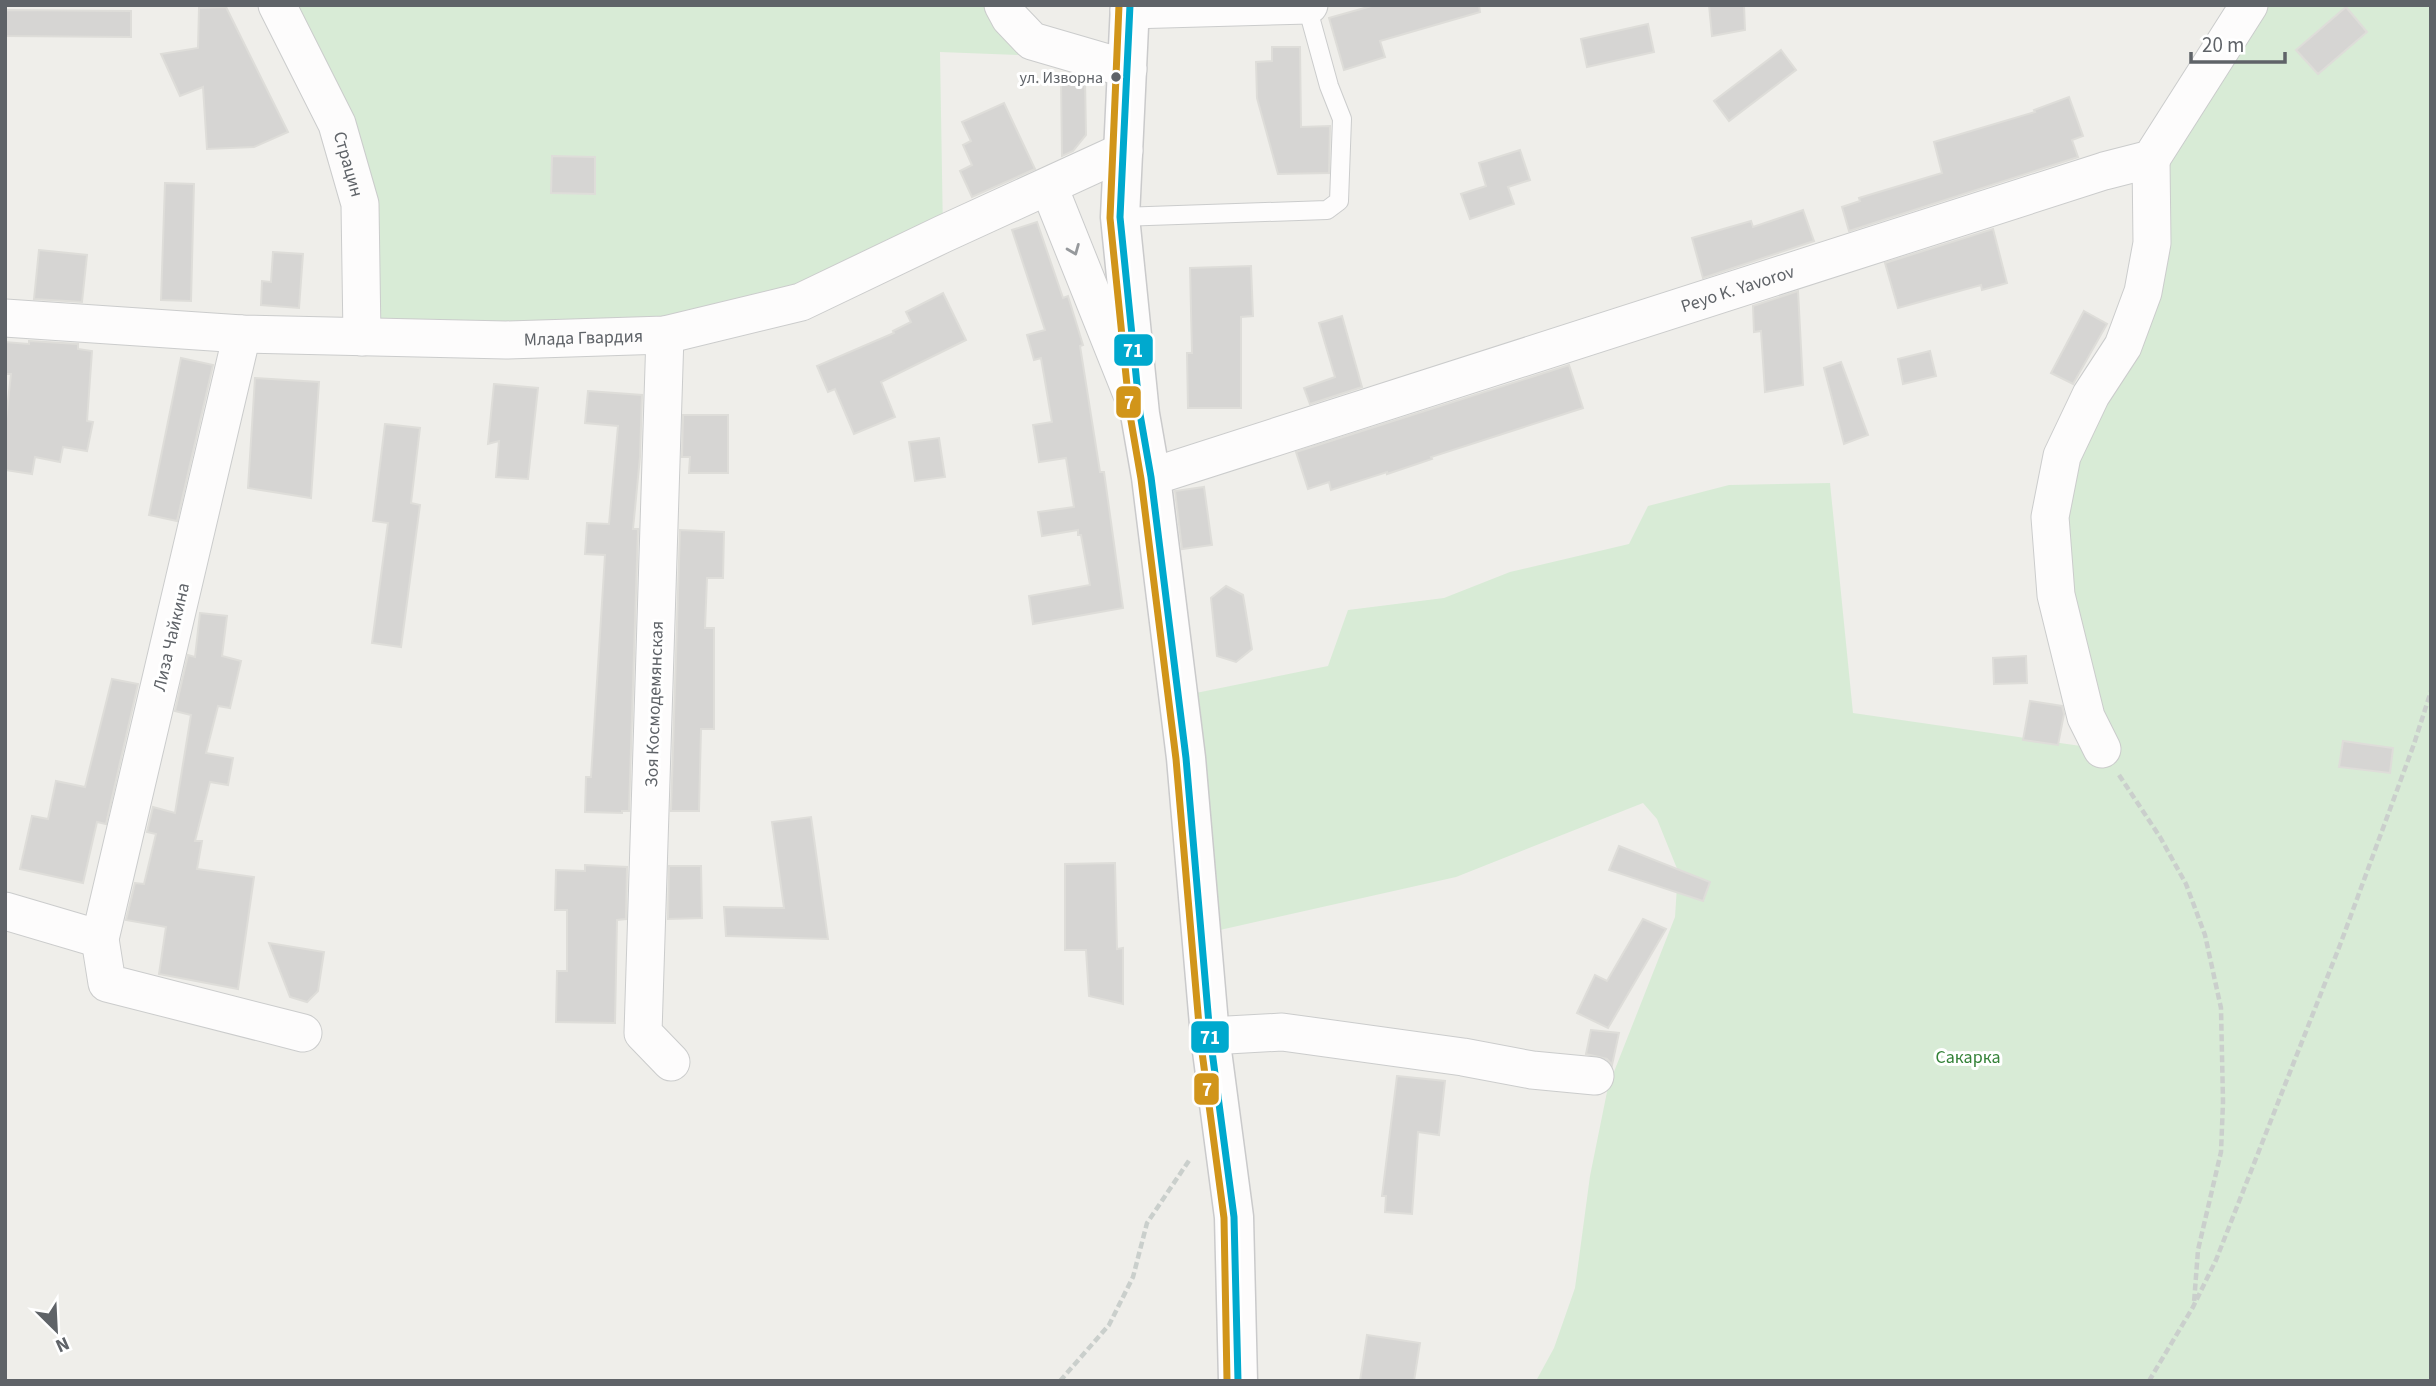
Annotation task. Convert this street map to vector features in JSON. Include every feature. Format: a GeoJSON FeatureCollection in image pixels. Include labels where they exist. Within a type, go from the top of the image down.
{"type":"FeatureCollection","features":[{"type":"Feature","properties":{"kind":"main road"},"geometry":{"type":"LineString","coordinates":[[1129,8],[1120,218],[1140,414],[1151,477],[1186,758],[1210,1037],[1234,1217],[1238,1381]]}},
{"type":"Feature","properties":{"kind":"street","name":"Страцин"},"geometry":{"type":"LineString","coordinates":[[277,5],[337,124],[360,204],[362,337]]}},
{"type":"Feature","properties":{"kind":"street"},"geometry":{"type":"LineString","coordinates":[[1003,5],[1010,18],[1032,41],[1128,69]]}},
{"type":"Feature","properties":{"kind":"street"},"geometry":{"type":"LineString","coordinates":[[2102,749],[2086,717],[2056,595],[2050,517],[2062,456],[2091,395],[2123,346],[2143,292],[2152,243],[2151,159],[2249,5]]}},
{"type":"Feature","properties":{"kind":"street"},"geometry":{"type":"LineString","coordinates":[[1129,8],[1308,6]]}},
{"type":"Feature","properties":{"kind":"street","name":"Млада Гвардия"},"geometry":{"type":"LineString","coordinates":[[5,318],[242,334],[506,340],[665,335],[801,302],[1124,151]]}},
{"type":"Feature","properties":{"kind":"street","name":"Peyo K. Yavorov"},"geometry":{"type":"LineString","coordinates":[[1151,477],[2104,171],[2151,159]]}},
{"type":"Feature","properties":{"kind":"street"},"geometry":{"type":"LineString","coordinates":[[1049,187],[1140,414]]}},
{"type":"Feature","properties":{"kind":"street","name":"Лиза Чайкина"},"geometry":{"type":"LineString","coordinates":[[242,334],[100,939],[107,983],[303,1032]]}},
{"type":"Feature","properties":{"kind":"street","name":"Зоя Космодемянская"},"geometry":{"type":"LineString","coordinates":[[665,335],[643,1033],[671,1062]]}},
{"type":"Feature","properties":{"kind":"street"},"geometry":{"type":"LineString","coordinates":[[5,911],[100,939]]}},
{"type":"Feature","properties":{"kind":"street"},"geometry":{"type":"LineString","coordinates":[[1210,1037],[1282,1032],[1463,1057],[1532,1070],[1595,1076]]}},
{"type":"Feature","properties":{"kind":"lane"},"geometry":{"type":"LineString","coordinates":[[1120,218],[1327,210],[1339,201],[1342,119],[1329,86],[1308,6]]}},
{"type":"Feature","properties":{"kind":"path"},"geometry":{"type":"LineString","coordinates":[[2149,1381],[2193,1307],[2217,1260],[2340,945],[2431,691]]}},
{"type":"Feature","properties":{"kind":"path"},"geometry":{"type":"LineString","coordinates":[[2102,749],[2160,837],[2186,884],[2205,936],[2221,1008],[2221,1152],[2199,1250],[2193,1307]]}},
{"type":"Feature","properties":{"kind":"path"},"geometry":{"type":"LineString","coordinates":[[1060,1381],[1109,1325],[1133,1278],[1147,1223],[1191,1157]]}},
{"type":"Feature","properties":{"kind":"green space"},"geometry":{"type":"Polygon","coordinates":[[[277,5],[1002,5],[1010,18],[1020,55],[940,52],[943,234],[665,335],[362,337],[360,204],[277,5]]]}},
{"type":"Feature","properties":{"kind":"green space","name":"Сакарка"},"geometry":{"type":"Polygon","coordinates":[[[2249,5],[2431,5],[2431,1381],[1536,1381],[1554,1348],[1575,1288],[1590,1176],[1608,1087],[1675,917],[1678,871],[1657,819],[1643,803],[1456,877],[1211,932],[1191,694],[1328,666],[1348,610],[1444,598],[1510,572],[1629,544],[1648,506],[1729,485],[1830,483],[1853,713],[2102,749],[2050,517],[2123,346],[2152,197],[2249,5]]]}},
{"type":"Feature","properties":{"kind":"building"},"geometry":{"type":"Polygon","coordinates":[[[1375,5],[1479,5],[1480,12],[1380,41],[1385,57],[1344,70],[1329,18],[1375,5]]]}},
{"type":"Feature","properties":{"kind":"building"},"geometry":{"type":"Polygon","coordinates":[[[1709,5],[1744,5],[1745,30],[1712,36],[1709,5]]]}},
{"type":"Feature","properties":{"kind":"building"},"geometry":{"type":"Polygon","coordinates":[[[226,7],[288,132],[254,147],[207,149],[203,87],[180,96],[161,54],[198,48],[199,8],[226,7]]]}},
{"type":"Feature","properties":{"kind":"building"},"geometry":{"type":"Polygon","coordinates":[[[2346,7],[2367,32],[2318,74],[2296,50],[2346,7]]]}},
{"type":"Feature","properties":{"kind":"building"},"geometry":{"type":"Polygon","coordinates":[[[5,10],[131,11],[131,37],[5,36],[5,10]]]}},
{"type":"Feature","properties":{"kind":"building"},"geometry":{"type":"Polygon","coordinates":[[[1648,24],[1654,52],[1587,67],[1581,39],[1648,24]]]}},
{"type":"Feature","properties":{"kind":"building"},"geometry":{"type":"Polygon","coordinates":[[[1272,47],[1300,47],[1301,127],[1330,126],[1329,173],[1278,174],[1257,98],[1256,62],[1272,61],[1272,47]]]}},
{"type":"Feature","properties":{"kind":"building"},"geometry":{"type":"Polygon","coordinates":[[[1781,50],[1796,70],[1729,121],[1714,101],[1781,50]]]}},
{"type":"Feature","properties":{"kind":"building"},"geometry":{"type":"Polygon","coordinates":[[[1061,79],[1085,79],[1086,135],[1073,151],[1062,156],[1061,79]]]}},
{"type":"Feature","properties":{"kind":"building"},"geometry":{"type":"Polygon","coordinates":[[[2069,97],[2083,136],[2072,140],[2078,157],[1849,231],[1842,207],[1860,201],[1859,198],[1942,173],[1934,142],[2035,112],[2034,110],[2069,97]]]}},
{"type":"Feature","properties":{"kind":"building"},"geometry":{"type":"Polygon","coordinates":[[[1004,103],[1035,169],[972,197],[960,171],[972,165],[963,145],[971,141],[962,122],[1004,103]]]}},
{"type":"Feature","properties":{"kind":"building"},"geometry":{"type":"Polygon","coordinates":[[[1520,150],[1530,180],[1508,187],[1514,204],[1470,219],[1461,194],[1486,186],[1479,163],[1520,150]]]}},
{"type":"Feature","properties":{"kind":"building"},"geometry":{"type":"Polygon","coordinates":[[[552,156],[595,157],[595,194],[551,193],[552,156]]]}},
{"type":"Feature","properties":{"kind":"building"},"geometry":{"type":"Polygon","coordinates":[[[165,183],[194,184],[191,301],[161,300],[165,183]]]}},
{"type":"Feature","properties":{"kind":"building"},"geometry":{"type":"Polygon","coordinates":[[[1803,210],[1814,241],[1703,278],[1692,238],[1751,221],[1753,227],[1803,210]]]}},
{"type":"Feature","properties":{"kind":"building"},"geometry":{"type":"Polygon","coordinates":[[[1037,222],[1063,298],[1068,296],[1083,345],[1080,346],[1100,472],[1104,472],[1123,608],[1033,624],[1029,596],[1090,585],[1078,530],[1042,536],[1038,512],[1074,507],[1066,458],[1039,462],[1033,425],[1052,422],[1041,358],[1034,360],[1027,335],[1045,330],[1012,230],[1037,222]]]}},
{"type":"Feature","properties":{"kind":"building"},"geometry":{"type":"Polygon","coordinates":[[[1993,229],[2007,283],[1982,290],[1981,285],[1898,308],[1885,263],[1993,229]]]}},
{"type":"Feature","properties":{"kind":"building"},"geometry":{"type":"Polygon","coordinates":[[[39,250],[87,255],[82,302],[34,299],[39,250]]]}},
{"type":"Feature","properties":{"kind":"building"},"geometry":{"type":"Polygon","coordinates":[[[273,252],[303,254],[299,308],[261,305],[262,281],[271,282],[273,252]]]}},
{"type":"Feature","properties":{"kind":"building"},"geometry":{"type":"Polygon","coordinates":[[[1251,266],[1253,316],[1241,317],[1241,408],[1188,408],[1187,353],[1192,353],[1190,268],[1251,266]]]}},
{"type":"Feature","properties":{"kind":"building"},"geometry":{"type":"Polygon","coordinates":[[[1798,291],[1803,385],[1765,392],[1761,331],[1754,332],[1753,306],[1798,291]]]}},
{"type":"Feature","properties":{"kind":"building"},"geometry":{"type":"Polygon","coordinates":[[[943,293],[966,340],[881,382],[895,417],[854,434],[835,389],[828,392],[817,366],[894,333],[893,331],[911,322],[906,312],[943,293]]]}},
{"type":"Feature","properties":{"kind":"building"},"geometry":{"type":"Polygon","coordinates":[[[2084,311],[2107,324],[2073,384],[2051,373],[2084,311]]]}},
{"type":"Feature","properties":{"kind":"building"},"geometry":{"type":"Polygon","coordinates":[[[1342,316],[1362,387],[1310,404],[1304,388],[1335,377],[1319,323],[1342,316]]]}},
{"type":"Feature","properties":{"kind":"building"},"geometry":{"type":"Polygon","coordinates":[[[29,341],[78,344],[78,349],[92,351],[87,421],[93,422],[87,451],[63,447],[60,462],[35,457],[32,474],[5,470],[5,428],[11,374],[5,374],[5,342],[29,344],[29,341]]]}},
{"type":"Feature","properties":{"kind":"building"},"geometry":{"type":"Polygon","coordinates":[[[1930,351],[1936,376],[1903,384],[1898,359],[1930,351]]]}},
{"type":"Feature","properties":{"kind":"building"},"geometry":{"type":"Polygon","coordinates":[[[181,358],[213,365],[177,521],[149,515],[181,358]]]}},
{"type":"Feature","properties":{"kind":"building"},"geometry":{"type":"Polygon","coordinates":[[[1841,362],[1868,435],[1844,444],[1824,368],[1841,362]]]}},
{"type":"Feature","properties":{"kind":"building"},"geometry":{"type":"Polygon","coordinates":[[[1569,365],[1583,408],[1387,474],[1331,490],[1329,482],[1308,489],[1296,452],[1569,365]]]}},
{"type":"Feature","properties":{"kind":"building"},"geometry":{"type":"Polygon","coordinates":[[[255,378],[319,382],[311,498],[248,488],[255,378]]]}},
{"type":"Feature","properties":{"kind":"building"},"geometry":{"type":"Polygon","coordinates":[[[494,384],[538,388],[528,479],[496,477],[499,441],[488,444],[494,384]]]}},
{"type":"Feature","properties":{"kind":"building"},"geometry":{"type":"Polygon","coordinates":[[[588,391],[642,395],[640,457],[633,529],[638,529],[629,811],[622,813],[585,812],[586,777],[591,777],[605,555],[585,554],[587,523],[609,524],[618,426],[585,423],[588,391]]]}},
{"type":"Feature","properties":{"kind":"building"},"geometry":{"type":"Polygon","coordinates":[[[683,415],[728,415],[728,473],[689,473],[690,457],[682,457],[683,415]]]}},
{"type":"Feature","properties":{"kind":"building"},"geometry":{"type":"Polygon","coordinates":[[[385,424],[420,428],[411,503],[420,505],[401,647],[372,643],[388,523],[373,521],[385,424]]]}},
{"type":"Feature","properties":{"kind":"building"},"geometry":{"type":"Polygon","coordinates":[[[939,438],[945,477],[915,481],[909,442],[939,438]]]}},
{"type":"Feature","properties":{"kind":"building"},"geometry":{"type":"Polygon","coordinates":[[[1204,487],[1212,545],[1182,549],[1175,491],[1204,487]]]}},
{"type":"Feature","properties":{"kind":"building"},"geometry":{"type":"Polygon","coordinates":[[[680,530],[724,532],[723,578],[707,578],[705,628],[714,628],[714,729],[701,729],[699,811],[671,811],[680,530]]]}},
{"type":"Feature","properties":{"kind":"building"},"geometry":{"type":"Polygon","coordinates":[[[1226,586],[1243,595],[1252,649],[1236,662],[1217,656],[1211,598],[1226,586]]]}},
{"type":"Feature","properties":{"kind":"building"},"geometry":{"type":"Polygon","coordinates":[[[200,613],[227,616],[222,656],[241,661],[230,708],[218,706],[206,753],[233,758],[228,785],[210,782],[195,841],[202,841],[197,869],[254,877],[238,989],[159,974],[166,927],[126,920],[135,883],[144,884],[156,834],[147,832],[153,807],[175,813],[191,715],[175,711],[188,655],[195,657],[200,613]]]}},
{"type":"Feature","properties":{"kind":"building"},"geometry":{"type":"Polygon","coordinates":[[[2026,656],[2027,683],[1994,684],[1993,658],[2026,656]]]}},
{"type":"Feature","properties":{"kind":"building"},"geometry":{"type":"Polygon","coordinates":[[[112,679],[138,684],[106,824],[97,822],[83,883],[20,869],[32,816],[48,819],[56,781],[85,787],[112,679]]]}},
{"type":"Feature","properties":{"kind":"building"},"geometry":{"type":"Polygon","coordinates":[[[2030,701],[2062,706],[2064,714],[2058,745],[2023,740],[2030,701]]]}},
{"type":"Feature","properties":{"kind":"building"},"geometry":{"type":"Polygon","coordinates":[[[2343,741],[2393,748],[2390,773],[2339,767],[2343,741]]]}},
{"type":"Feature","properties":{"kind":"building"},"geometry":{"type":"Polygon","coordinates":[[[811,817],[828,939],[726,936],[724,907],[784,908],[772,822],[811,817]]]}},
{"type":"Feature","properties":{"kind":"building"},"geometry":{"type":"Polygon","coordinates":[[[1619,846],[1710,882],[1703,901],[1609,870],[1619,846]]]}},
{"type":"Feature","properties":{"kind":"building"},"geometry":{"type":"Polygon","coordinates":[[[1115,863],[1117,949],[1123,948],[1123,1004],[1089,996],[1086,950],[1065,950],[1065,864],[1115,863]]]}},
{"type":"Feature","properties":{"kind":"building"},"geometry":{"type":"Polygon","coordinates":[[[585,865],[627,867],[626,919],[617,920],[615,1023],[556,1022],[557,971],[567,971],[567,910],[555,910],[556,870],[585,871],[585,865]]]}},
{"type":"Feature","properties":{"kind":"building"},"geometry":{"type":"Polygon","coordinates":[[[669,866],[701,866],[702,918],[668,919],[669,866]]]}},
{"type":"Feature","properties":{"kind":"building"},"geometry":{"type":"Polygon","coordinates":[[[1643,919],[1666,929],[1608,1028],[1577,1013],[1595,975],[1607,981],[1643,919]]]}},
{"type":"Feature","properties":{"kind":"building"},"geometry":{"type":"Polygon","coordinates":[[[269,943],[324,952],[318,991],[307,1002],[290,997],[269,943]]]}},
{"type":"Feature","properties":{"kind":"building"},"geometry":{"type":"Polygon","coordinates":[[[1591,1030],[1619,1033],[1612,1065],[1607,1059],[1586,1054],[1591,1030]]]}},
{"type":"Feature","properties":{"kind":"building"},"geometry":{"type":"Polygon","coordinates":[[[1397,1076],[1445,1081],[1439,1135],[1418,1132],[1412,1214],[1385,1212],[1386,1196],[1382,1196],[1397,1076]]]}},
{"type":"Feature","properties":{"kind":"building"},"geometry":{"type":"Polygon","coordinates":[[[1367,1335],[1420,1343],[1414,1381],[1360,1381],[1367,1335]]]}},
{"type":"Feature","properties":{"kind":"transit line","name":"7"},"geometry":{"type":"LineString","coordinates":[[1119,5],[1110,218],[1130,415],[1141,479],[1176,759],[1200,1037],[1224,1218],[1227,1381]]}},
{"type":"Feature","properties":{"kind":"transit line","name":"71"},"geometry":{"type":"LineString","coordinates":[[1130,5],[1120,217],[1140,414],[1151,477],[1186,758],[1210,1036],[1234,1217],[1238,1381]]}},
{"type":"Feature","properties":{"kind":"place","name":"ул. Изворна"},"geometry":{"type":"Point","coordinates":[1116,77]}}]}
